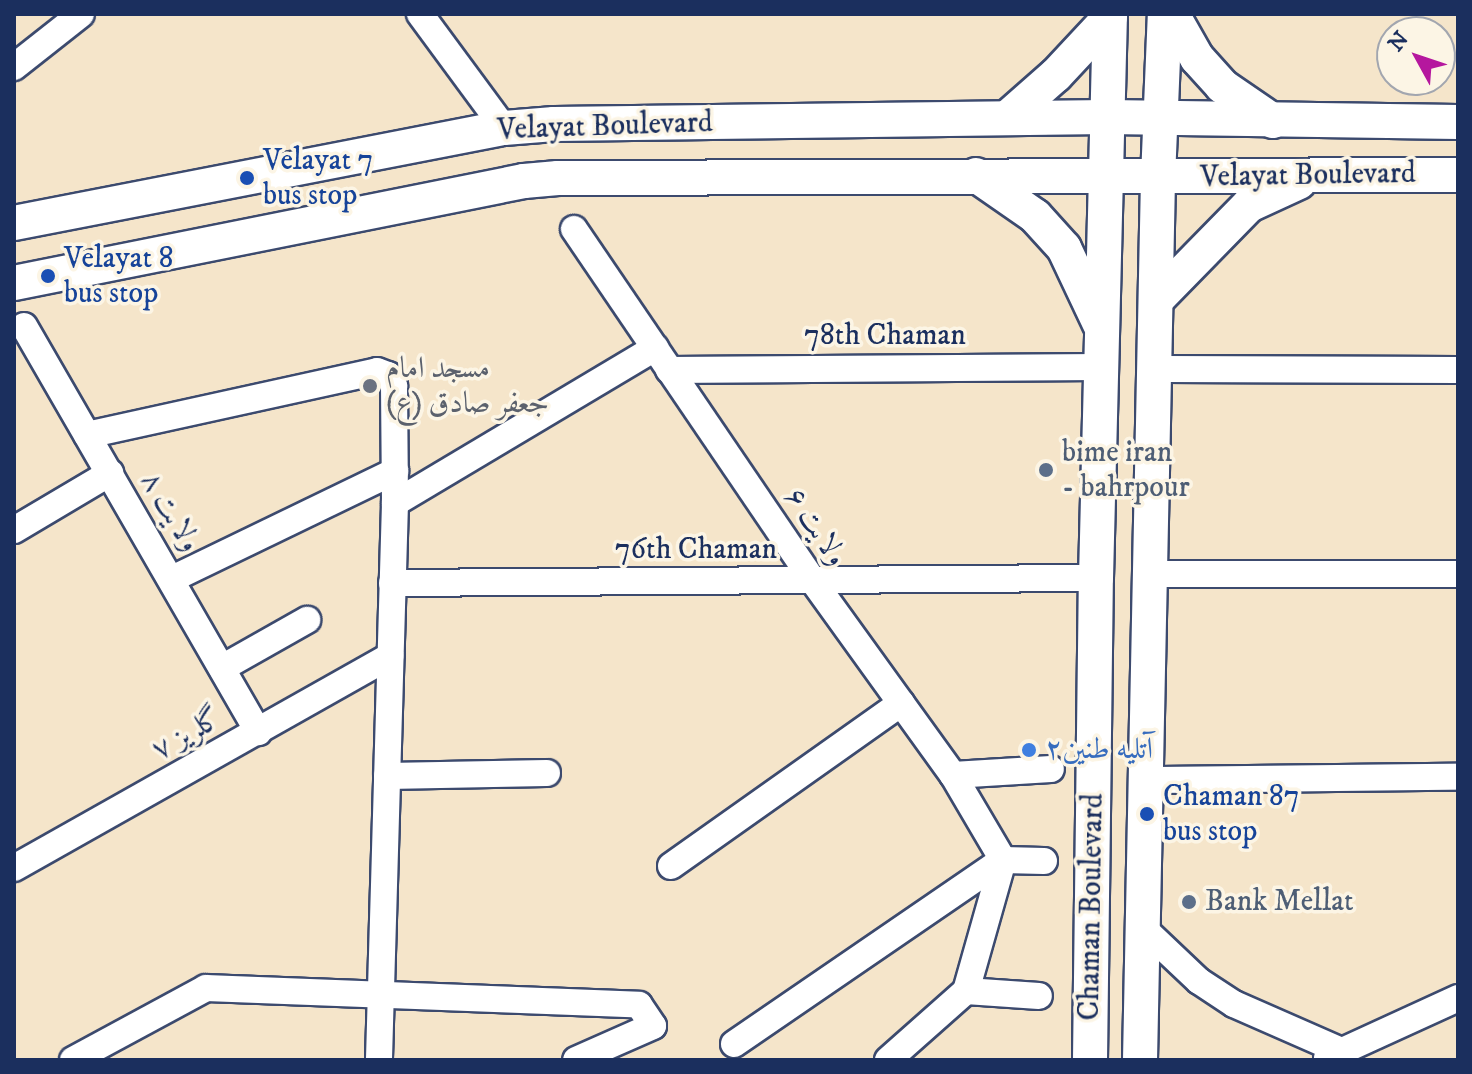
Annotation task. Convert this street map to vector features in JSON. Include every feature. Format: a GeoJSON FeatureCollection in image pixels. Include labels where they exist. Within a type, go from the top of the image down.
{"type":"FeatureCollection","features":[{"type":"Feature","properties":{"kind":"main road"},"geometry":{"type":"LineString","coordinates":[[1163,118],[1165,14]]}},
{"type":"Feature","properties":{"kind":"main road"},"geometry":{"type":"LineString","coordinates":[[1172,14],[1197,58],[1222,86],[1274,121]]}},
{"type":"Feature","properties":{"kind":"main road"},"geometry":{"type":"LineString","coordinates":[[1108,117],[1110,16]]}},
{"type":"Feature","properties":{"kind":"main road"},"geometry":{"type":"LineString","coordinates":[[1007,118],[1056,75],[1110,16]]}},
{"type":"Feature","properties":{"kind":"main road","name":"Velayat Boulevard"},"geometry":{"type":"LineString","coordinates":[[14,223],[504,128],[554,124],[1108,117],[1458,122]]}},
{"type":"Feature","properties":{"kind":"main road","name":"Chaman Boulevard"},"geometry":{"type":"LineString","coordinates":[[1090,1060],[1096,578],[1108,117]]}},
{"type":"Feature","properties":{"kind":"main road","name":"Chaman Boulevard"},"geometry":{"type":"LineString","coordinates":[[1140,1060],[1158,178],[1163,118]]}},
{"type":"Feature","properties":{"kind":"main road","name":"Velayat Boulevard"},"geometry":{"type":"LineString","coordinates":[[14,283],[524,181],[975,175],[1106,178],[1458,175]]}},
{"type":"Feature","properties":{"kind":"main road"},"geometry":{"type":"LineString","coordinates":[[975,175],[1035,216],[1064,248],[1102,329]]}},
{"type":"Feature","properties":{"kind":"main road"},"geometry":{"type":"LineString","coordinates":[[1156,300],[1249,205],[1313,176]]}},
{"type":"Feature","properties":{"kind":"street"},"geometry":{"type":"LineString","coordinates":[[14,67],[81,14]]}},
{"type":"Feature","properties":{"kind":"street"},"geometry":{"type":"LineString","coordinates":[[420,14],[504,128]]}},
{"type":"Feature","properties":{"kind":"street","name":"ولایت ۶"},"geometry":{"type":"LineString","coordinates":[[574,229],[813,581],[953,775],[1003,860]]}},
{"type":"Feature","properties":{"kind":"street","name":"ولایت ۸"},"geometry":{"type":"LineString","coordinates":[[24,326],[258,732]]}},
{"type":"Feature","properties":{"kind":"street"},"geometry":{"type":"LineString","coordinates":[[395,503],[662,359]]}},
{"type":"Feature","properties":{"kind":"street","name":"78th Chaman"},"geometry":{"type":"LineString","coordinates":[[662,359],[1101,367]]}},
{"type":"Feature","properties":{"kind":"street"},"geometry":{"type":"LineString","coordinates":[[1155,369],[1458,370]]}},
{"type":"Feature","properties":{"kind":"street"},"geometry":{"type":"LineString","coordinates":[[87,435],[377,371],[388,375],[394,386],[395,503],[379,1060]]}},
{"type":"Feature","properties":{"kind":"street"},"geometry":{"type":"LineString","coordinates":[[172,579],[395,471]]}},
{"type":"Feature","properties":{"kind":"street"},"geometry":{"type":"LineString","coordinates":[[14,530],[110,473]]}},
{"type":"Feature","properties":{"kind":"street"},"geometry":{"type":"LineString","coordinates":[[1151,574],[1458,574]]}},
{"type":"Feature","properties":{"kind":"street","name":"76th Chaman"},"geometry":{"type":"LineString","coordinates":[[392,583],[1096,578]]}},
{"type":"Feature","properties":{"kind":"street"},"geometry":{"type":"LineString","coordinates":[[222,668],[307,620]]}},
{"type":"Feature","properties":{"kind":"street","name":"گلریز ۷"},"geometry":{"type":"LineString","coordinates":[[14,868],[390,656]]}},
{"type":"Feature","properties":{"kind":"street"},"geometry":{"type":"LineString","coordinates":[[671,866],[901,703]]}},
{"type":"Feature","properties":{"kind":"street"},"geometry":{"type":"LineString","coordinates":[[953,775],[1051,769]]}},
{"type":"Feature","properties":{"kind":"street"},"geometry":{"type":"LineString","coordinates":[[387,776],[547,773]]}},
{"type":"Feature","properties":{"kind":"street"},"geometry":{"type":"LineString","coordinates":[[1148,780],[1458,777]]}},
{"type":"Feature","properties":{"kind":"street"},"geometry":{"type":"LineString","coordinates":[[888,1060],[966,991],[1003,860]]}},
{"type":"Feature","properties":{"kind":"street"},"geometry":{"type":"LineString","coordinates":[[734,1044],[1003,860],[1044,861]]}},
{"type":"Feature","properties":{"kind":"street"},"geometry":{"type":"LineString","coordinates":[[1145,930],[1199,981],[1234,1004],[1332,1056],[1458,998]]}},
{"type":"Feature","properties":{"kind":"street"},"geometry":{"type":"LineString","coordinates":[[73,1060],[206,988],[381,992],[639,1005],[653,1026],[576,1060]]}},
{"type":"Feature","properties":{"kind":"street"},"geometry":{"type":"LineString","coordinates":[[966,991],[1039,996]]}},
{"type":"Feature","properties":{"kind":"place","name":"Velayat 7 bus stop"},"geometry":{"type":"Point","coordinates":[247,178]}},
{"type":"Feature","properties":{"kind":"place","name":"Velayat 8 bus stop"},"geometry":{"type":"Point","coordinates":[48,276]}},
{"type":"Feature","properties":{"kind":"place","name":"مسجد امام جعفر صادق (ع)"},"geometry":{"type":"Point","coordinates":[370,386]}},
{"type":"Feature","properties":{"kind":"place","name":"bime iran - bahrpour"},"geometry":{"type":"Point","coordinates":[1046,470]}},
{"type":"Feature","properties":{"kind":"place","name":"آتلیه طنین۲"},"geometry":{"type":"Point","coordinates":[1029,750]}},
{"type":"Feature","properties":{"kind":"place","name":"Chaman 87 bus stop"},"geometry":{"type":"Point","coordinates":[1147,814]}},
{"type":"Feature","properties":{"kind":"place","name":"Bank Mellat"},"geometry":{"type":"Point","coordinates":[1189,902]}}]}
